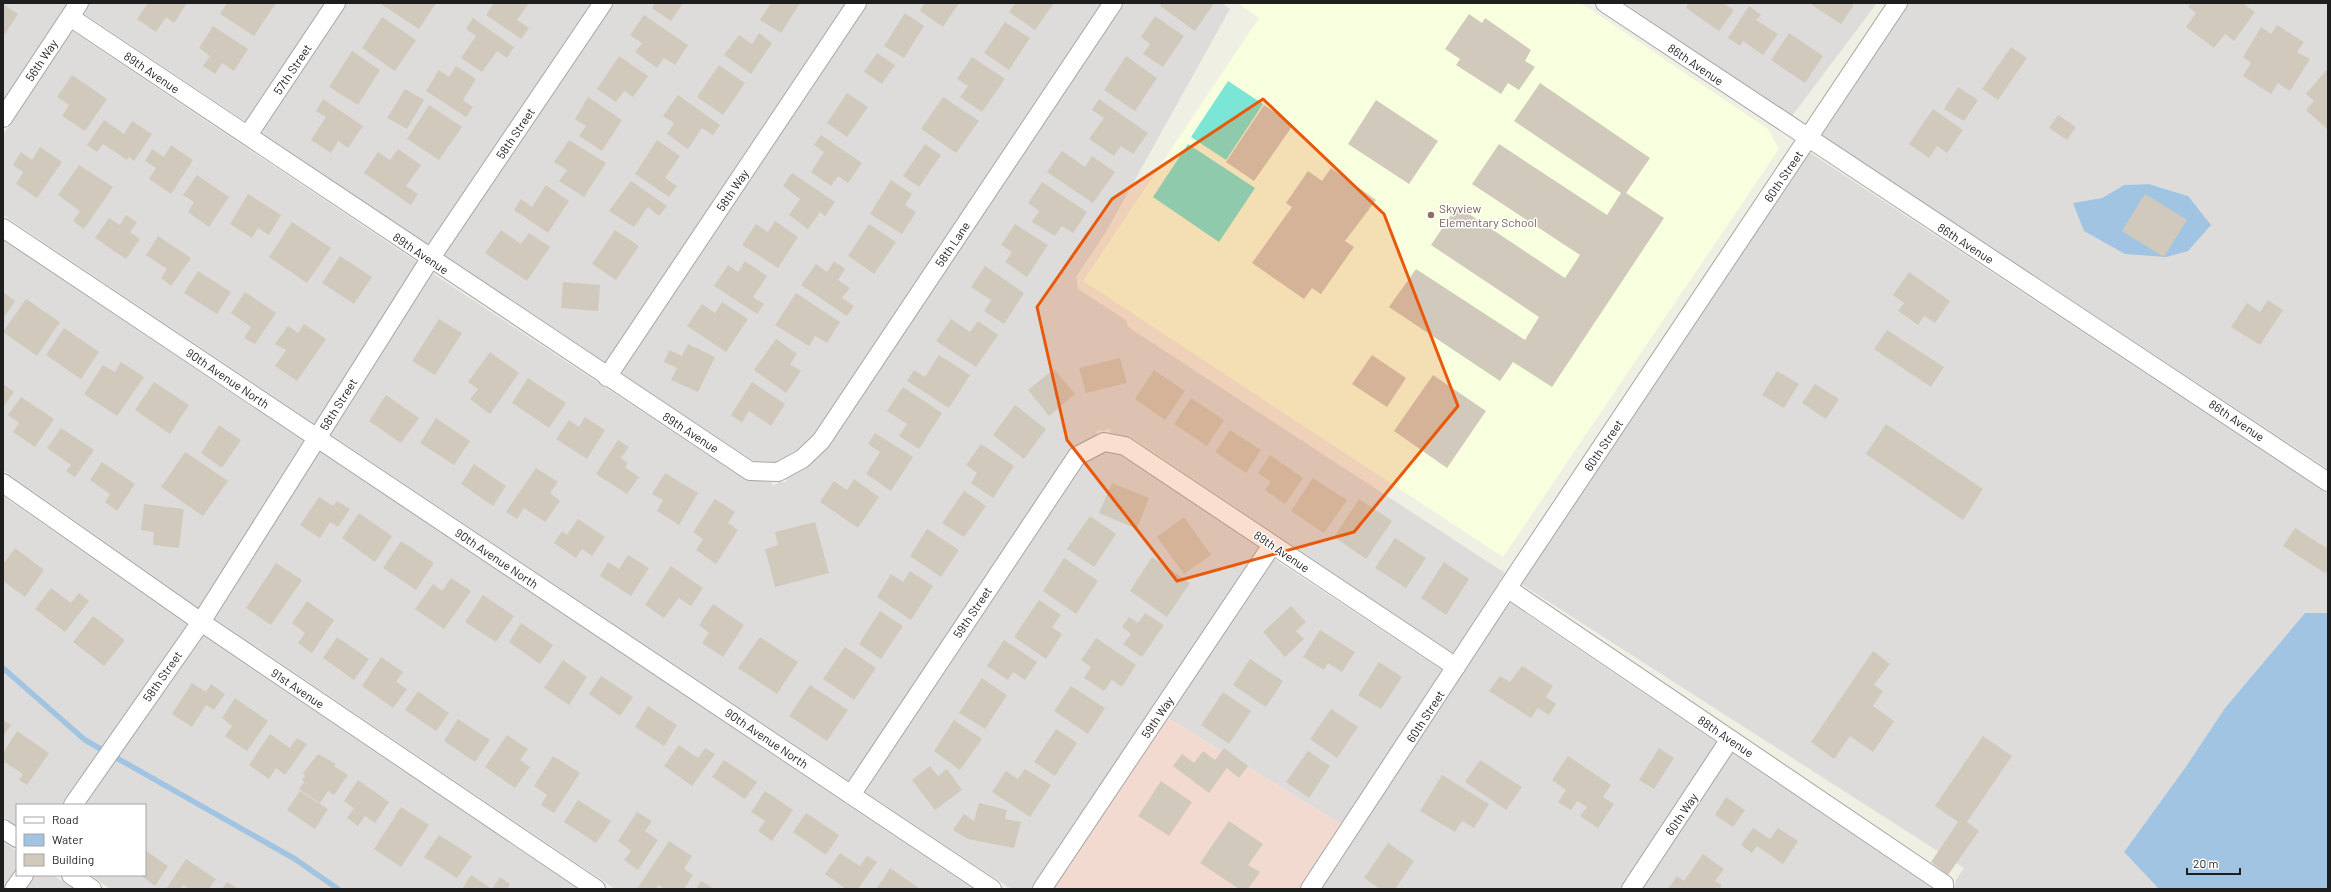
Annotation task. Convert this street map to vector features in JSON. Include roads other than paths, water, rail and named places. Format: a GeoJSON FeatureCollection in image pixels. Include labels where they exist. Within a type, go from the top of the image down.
{"type":"FeatureCollection","features":[{"type":"Feature","properties":{"kind":"street","name":"57th Street"},"geometry":{"type":"LineString","coordinates":[[248,136],[336,3]]}},
{"type":"Feature","properties":{"kind":"street","name":"58th Street"},"geometry":{"type":"LineString","coordinates":[[74,804],[201,622],[430,259],[603,3]]}},
{"type":"Feature","properties":{"kind":"street","name":"58th Way"},"geometry":{"type":"LineString","coordinates":[[607,377],[856,3]]}},
{"type":"Feature","properties":{"kind":"street","name":"58th Lane"},"geometry":{"type":"LineString","coordinates":[[778,472],[802,459],[821,441],[1113,3]]}},
{"type":"Feature","properties":{"kind":"street","name":"86th Avenue"},"geometry":{"type":"LineString","coordinates":[[1605,3],[1807,139],[2328,482]]}},
{"type":"Feature","properties":{"kind":"street","name":"60th Street"},"geometry":{"type":"LineString","coordinates":[[1310,889],[1507,588],[1898,3]]}},
{"type":"Feature","properties":{"kind":"street","name":"89th Avenue"},"geometry":{"type":"LineString","coordinates":[[75,10],[248,136],[430,259],[750,471],[778,472]]}},
{"type":"Feature","properties":{"kind":"street","name":"56th Way"},"geometry":{"type":"LineString","coordinates":[[3,118],[75,10]]}},
{"type":"Feature","properties":{"kind":"street","name":"90th Avenue North"},"geometry":{"type":"LineString","coordinates":[[3,228],[992,889]]}},
{"type":"Feature","properties":{"kind":"street","name":"89th Avenue"},"geometry":{"type":"LineString","coordinates":[[1104,442],[1125,446],[1456,667]]}},
{"type":"Feature","properties":{"kind":"street","name":"59th Street"},"geometry":{"type":"LineString","coordinates":[[851,795],[1076,456],[1104,442]]}},
{"type":"Feature","properties":{"kind":"street","name":"91st Avenue"},"geometry":{"type":"LineString","coordinates":[[3,483],[201,622],[596,889]]}},
{"type":"Feature","properties":{"kind":"street","name":"59th Way"},"geometry":{"type":"LineString","coordinates":[[1042,889],[1272,545]]}},
{"type":"Feature","properties":{"kind":"street","name":"88th Avenue"},"geometry":{"type":"LineString","coordinates":[[1507,588],[1730,739],[1944,887]]}},
{"type":"Feature","properties":{"kind":"street","name":"60th Way"},"geometry":{"type":"LineString","coordinates":[[1631,889],[1730,739]]}},
{"type":"Feature","properties":{"kind":"street"},"geometry":{"type":"LineString","coordinates":[[3,829],[16,837]]}},
{"type":"Feature","properties":{"kind":"street"},"geometry":{"type":"LineString","coordinates":[[14,889],[23,876]]}},
{"type":"Feature","properties":{"kind":"street"},"geometry":{"type":"LineString","coordinates":[[72,876],[92,889]]}},
{"type":"Feature","properties":{"kind":"water"},"geometry":{"type":"Polygon","coordinates":[[[2149,184],[2188,196],[2211,225],[2188,251],[2166,257],[2125,254],[2084,231],[2073,203],[2102,198],[2124,185],[2149,184]]]}},
{"type":"Feature","properties":{"kind":"water"},"geometry":{"type":"Polygon","coordinates":[[[2305,613],[2328,613],[2328,889],[2159,889],[2124,852],[2185,768],[2225,708],[2305,613]]]}},
{"type":"Feature","properties":{"kind":"waterway"},"geometry":{"type":"LineString","coordinates":[[3,668],[85,740],[295,859],[338,889]]}},
{"type":"Feature","properties":{"kind":"place","name":"Skyview Elementary School"},"geometry":{"type":"Point","coordinates":[1431,215]}}]}
